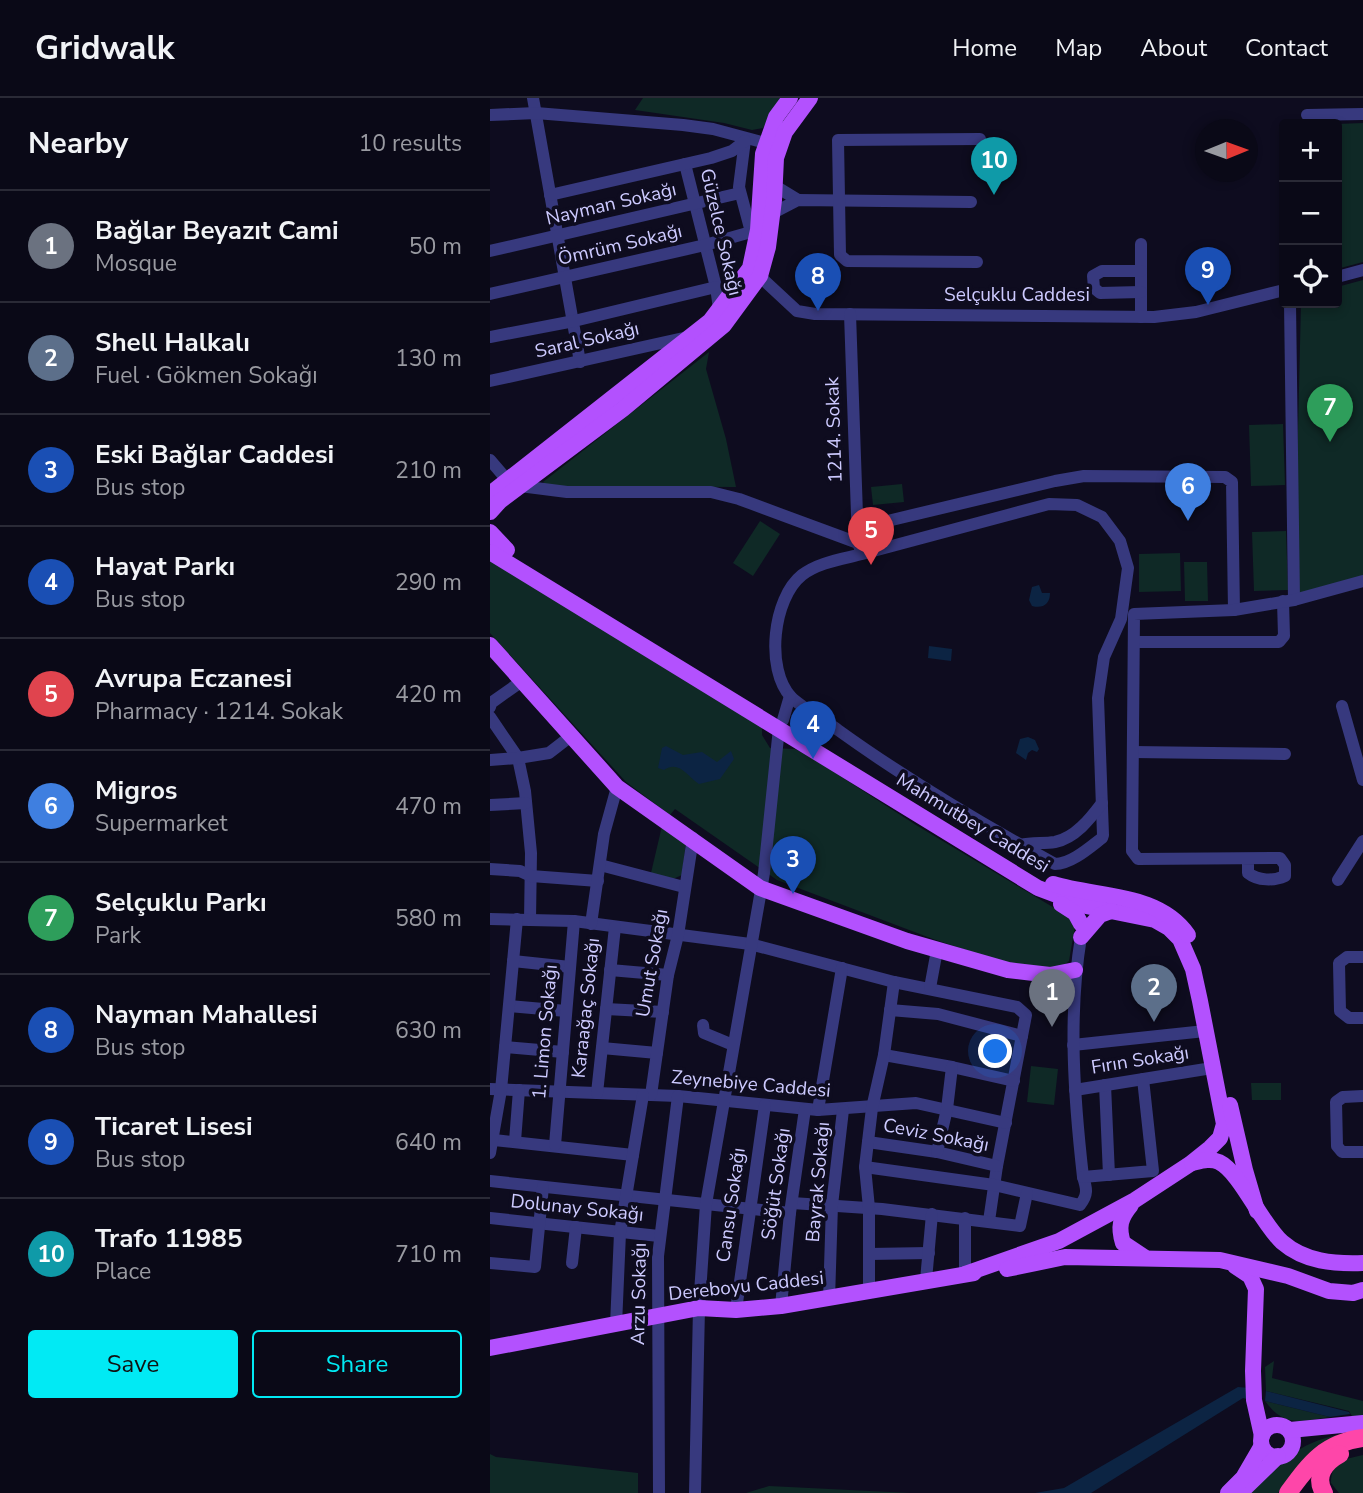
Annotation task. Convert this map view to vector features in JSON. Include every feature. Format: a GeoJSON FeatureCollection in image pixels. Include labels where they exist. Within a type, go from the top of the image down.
{"type":"FeatureCollection","features":[{"type":"Feature","properties":{"kind":"highway"},"geometry":{"type":"LineString","coordinates":[[1288,1493],[1320,1454],[1342,1442],[1363,1438]]}},
{"type":"Feature","properties":{"kind":"highway"},"geometry":{"type":"LineString","coordinates":[[1324,1493],[1321,1489],[1321,1476],[1327,1462],[1340,1454],[1363,1449]]}},
{"type":"Feature","properties":{"kind":"main road"},"geometry":{"type":"LineString","coordinates":[[490,494],[514,484],[623,409],[724,325],[768,247],[776,158],[772,127],[790,98]]}},
{"type":"Feature","properties":{"kind":"main road"},"geometry":{"type":"LineString","coordinates":[[490,512],[514,484],[710,321],[755,272],[754,231],[762,160],[810,98]]}},
{"type":"Feature","properties":{"kind":"main road"},"geometry":{"type":"LineString","coordinates":[[490,532],[498,551]]}},
{"type":"Feature","properties":{"kind":"main road","name":"Mahmutbey Caddesi"},"geometry":{"type":"LineString","coordinates":[[490,539],[498,551],[1038,878],[1066,888],[1111,911],[1155,920],[1169,928],[1180,939],[1193,969],[1224,1124],[1220,1138],[1190,1164],[1135,1200],[1059,1241],[965,1274]]}},
{"type":"Feature","properties":{"kind":"main road"},"geometry":{"type":"LineString","coordinates":[[492,650],[617,787],[693,838],[760,888],[906,941],[1008,970],[1050,975],[1076,970]]}},
{"type":"Feature","properties":{"kind":"main road","name":"Mahmutbey Caddesi"},"geometry":{"type":"LineString","coordinates":[[781,724],[927,821],[1045,891],[1091,902],[1138,902],[1173,917],[1194,942],[1245,1170],[1257,1212]]}},
{"type":"Feature","properties":{"kind":"main road"},"geometry":{"type":"LineString","coordinates":[[1045,891],[1075,913],[1081,930]]}},
{"type":"Feature","properties":{"kind":"main road"},"geometry":{"type":"LineString","coordinates":[[1081,930],[1091,902]]}},
{"type":"Feature","properties":{"kind":"main road"},"geometry":{"type":"LineString","coordinates":[[1081,930],[1100,915],[1111,911]]}},
{"type":"Feature","properties":{"kind":"main road"},"geometry":{"type":"LineString","coordinates":[[1190,1164],[1209,1160],[1220,1163],[1229,1170],[1268,1228],[1284,1244],[1309,1258],[1325,1262],[1363,1263]]}},
{"type":"Feature","properties":{"kind":"main road"},"geometry":{"type":"LineString","coordinates":[[1135,1200],[1119,1224],[1120,1235],[1123,1244],[1148,1259]]}},
{"type":"Feature","properties":{"kind":"main road"},"geometry":{"type":"LineString","coordinates":[[965,1274],[1065,1258],[1220,1261],[1288,1276],[1329,1291],[1353,1293],[1363,1290]]}},
{"type":"Feature","properties":{"kind":"main road"},"geometry":{"type":"LineString","coordinates":[[1220,1261],[1239,1267],[1250,1276],[1256,1289],[1254,1400],[1266,1454],[1285,1440],[1355,1423]]}},
{"type":"Feature","properties":{"kind":"main road","name":"Dereboyu Caddesi"},"geometry":{"type":"LineString","coordinates":[[490,1348],[699,1308],[736,1310],[780,1306],[965,1274]]}},
{"type":"Feature","properties":{"kind":"main road"},"geometry":{"type":"LineString","coordinates":[[1256,1306],[1263,1288],[1288,1276]]}},
{"type":"Feature","properties":{"kind":"main road"},"geometry":{"type":"LineString","coordinates":[[1254,1400],[1285,1440]]}},
{"type":"Feature","properties":{"kind":"main road"},"geometry":{"type":"LineString","coordinates":[[1228,1493],[1243,1478],[1267,1430],[1285,1440]]}},
{"type":"Feature","properties":{"kind":"main road"},"geometry":{"type":"LineString","coordinates":[[1241,1493],[1285,1440]]}},
{"type":"Feature","properties":{"kind":"street"},"geometry":{"type":"LineString","coordinates":[[533,98],[580,362]]}},
{"type":"Feature","properties":{"kind":"street"},"geometry":{"type":"LineString","coordinates":[[490,115],[536,113],[713,129],[773,145]]}},
{"type":"Feature","properties":{"kind":"street"},"geometry":{"type":"LineString","coordinates":[[1307,115],[1363,114]]}},
{"type":"Feature","properties":{"kind":"street"},"geometry":{"type":"LineString","coordinates":[[550,195],[732,152],[746,139],[766,133],[772,127]]}},
{"type":"Feature","properties":{"kind":"street"},"geometry":{"type":"LineString","coordinates":[[746,139],[762,160]]}},
{"type":"Feature","properties":{"kind":"street"},"geometry":{"type":"LineString","coordinates":[[746,139],[739,176],[740,193],[754,231]]}},
{"type":"Feature","properties":{"kind":"street"},"geometry":{"type":"LineString","coordinates":[[977,262],[847,261],[840,255],[838,140],[980,139]]}},
{"type":"Feature","properties":{"kind":"street","name":"Güzelce Sokağı"},"geometry":{"type":"LineString","coordinates":[[685,164],[716,287],[719,309]]}},
{"type":"Feature","properties":{"kind":"street"},"geometry":{"type":"LineString","coordinates":[[775,186],[798,200]]}},
{"type":"Feature","properties":{"kind":"street","name":"Nayman Sokağı"},"geometry":{"type":"LineString","coordinates":[[490,251],[740,193]]}},
{"type":"Feature","properties":{"kind":"street"},"geometry":{"type":"LineString","coordinates":[[773,213],[798,200],[971,202]]}},
{"type":"Feature","properties":{"kind":"street","name":"Ömrüm Sokağı"},"geometry":{"type":"LineString","coordinates":[[490,294],[705,245],[754,231]]}},
{"type":"Feature","properties":{"kind":"street"},"geometry":{"type":"LineString","coordinates":[[1141,244],[1141,317]]}},
{"type":"Feature","properties":{"kind":"street"},"geometry":{"type":"LineString","coordinates":[[1342,276],[1363,270]]}},
{"type":"Feature","properties":{"kind":"street"},"geometry":{"type":"LineString","coordinates":[[1141,271],[1102,271],[1093,276],[1094,288],[1100,293],[1141,292]]}},
{"type":"Feature","properties":{"kind":"street","name":"Selçuklu Caddesi"},"geometry":{"type":"LineString","coordinates":[[755,272],[797,311],[815,314],[1141,317],[1196,312],[1279,291]]}},
{"type":"Feature","properties":{"kind":"street"},"geometry":{"type":"LineString","coordinates":[[490,337],[574,321],[716,287]]}},
{"type":"Feature","properties":{"kind":"street"},"geometry":{"type":"LineString","coordinates":[[1135,642],[1279,642],[1284,636],[1289,601],[1290,308]]}},
{"type":"Feature","properties":{"kind":"street","name":"1214. Sokak"},"geometry":{"type":"LineString","coordinates":[[849,314],[860,549]]}},
{"type":"Feature","properties":{"kind":"street","name":"Saral Sokağı"},"geometry":{"type":"LineString","coordinates":[[490,381],[692,337]]}},
{"type":"Feature","properties":{"kind":"street"},"geometry":{"type":"LineString","coordinates":[[490,460],[514,484],[567,492],[711,492],[739,499],[860,549]]}},
{"type":"Feature","properties":{"kind":"street"},"geometry":{"type":"LineString","coordinates":[[860,549],[875,524],[1055,481],[1084,476],[1225,477],[1232,482],[1234,610]]}},
{"type":"Feature","properties":{"kind":"street"},"geometry":{"type":"LineString","coordinates":[[1049,504],[1077,505],[1102,517],[1120,541],[1128,568],[1121,620],[1104,657],[1098,698],[1102,838],[1063,864],[1055,864],[1021,845],[860,746],[790,696],[782,681],[775,644],[777,617],[788,591],[803,574],[824,564],[860,549],[1049,504]]}},
{"type":"Feature","properties":{"kind":"street"},"geometry":{"type":"LineString","coordinates":[[1248,859],[1138,859],[1132,851],[1134,614],[1234,610],[1289,601],[1363,581]]}},
{"type":"Feature","properties":{"kind":"street"},"geometry":{"type":"LineString","coordinates":[[490,707],[522,681]]}},
{"type":"Feature","properties":{"kind":"street"},"geometry":{"type":"LineString","coordinates":[[695,1493],[699,1308],[706,1204],[764,873],[781,724],[790,696]]}},
{"type":"Feature","properties":{"kind":"street"},"geometry":{"type":"LineString","coordinates":[[1342,706],[1363,780]]}},
{"type":"Feature","properties":{"kind":"street"},"geometry":{"type":"LineString","coordinates":[[490,718],[518,758],[526,803],[531,876],[530,919]]}},
{"type":"Feature","properties":{"kind":"street"},"geometry":{"type":"LineString","coordinates":[[490,760],[549,752],[571,736]]}},
{"type":"Feature","properties":{"kind":"street"},"geometry":{"type":"LineString","coordinates":[[1133,752],[1285,754]]}},
{"type":"Feature","properties":{"kind":"street"},"geometry":{"type":"LineString","coordinates":[[592,924],[604,834],[617,787]]}},
{"type":"Feature","properties":{"kind":"street"},"geometry":{"type":"LineString","coordinates":[[490,805],[526,803]]}},
{"type":"Feature","properties":{"kind":"street"},"geometry":{"type":"LineString","coordinates":[[1021,845],[1052,842],[1068,837],[1089,820],[1102,803]]}},
{"type":"Feature","properties":{"kind":"street","name":"Umut Sokağı"},"geometry":{"type":"LineString","coordinates":[[616,1325],[620,1233],[633,1155],[657,1053],[693,838]]}},
{"type":"Feature","properties":{"kind":"street"},"geometry":{"type":"LineString","coordinates":[[1338,880],[1363,841]]}},
{"type":"Feature","properties":{"kind":"street"},"geometry":{"type":"LineString","coordinates":[[600,864],[684,887]]}},
{"type":"Feature","properties":{"kind":"street"},"geometry":{"type":"LineString","coordinates":[[490,869],[520,871],[531,876],[598,881]]}},
{"type":"Feature","properties":{"kind":"street"},"geometry":{"type":"LineString","coordinates":[[490,919],[574,921],[750,944],[894,982],[1017,1007],[1026,1015],[989,1221]]}},
{"type":"Feature","properties":{"kind":"street"},"geometry":{"type":"LineString","coordinates":[[490,1153],[494,1140],[496,1090],[505,1047],[517,919]]}},
{"type":"Feature","properties":{"kind":"street","name":"1. Limon Sokağı"},"geometry":{"type":"LineString","coordinates":[[555,1146],[574,921]]}},
{"type":"Feature","properties":{"kind":"street","name":"Karaağaç Sokağı"},"geometry":{"type":"LineString","coordinates":[[597,1093],[615,927]]}},
{"type":"Feature","properties":{"kind":"street"},"geometry":{"type":"LineString","coordinates":[[865,1167],[994,1185],[1080,1205],[1086,1198],[1087,1188],[1083,1177],[1073,1045],[1076,970],[1081,930]]}},
{"type":"Feature","properties":{"kind":"street"},"geometry":{"type":"LineString","coordinates":[[930,988],[937,950]]}},
{"type":"Feature","properties":{"kind":"street"},"geometry":{"type":"LineString","coordinates":[[1363,957],[1347,957],[1339,963],[1339,1011],[1349,1018],[1363,1018]]}},
{"type":"Feature","properties":{"kind":"street"},"geometry":{"type":"LineString","coordinates":[[513,961],[570,967]]}},
{"type":"Feature","properties":{"kind":"street","name":"Söğüt Sokağı"},"geometry":{"type":"LineString","coordinates":[[780,1306],[791,1208],[842,968]]}},
{"type":"Feature","properties":{"kind":"street"},"geometry":{"type":"LineString","coordinates":[[610,970],[668,975]]}},
{"type":"Feature","properties":{"kind":"street"},"geometry":{"type":"LineString","coordinates":[[869,1291],[869,1208],[865,1167],[872,1108],[884,1055],[894,982]]}},
{"type":"Feature","properties":{"kind":"street"},"geometry":{"type":"LineString","coordinates":[[509,1006],[566,1011]]}},
{"type":"Feature","properties":{"kind":"street"},"geometry":{"type":"LineString","coordinates":[[606,1009],[663,1012]]}},
{"type":"Feature","properties":{"kind":"street"},"geometry":{"type":"LineString","coordinates":[[890,1010],[938,1014],[1022,1036]]}},
{"type":"Feature","properties":{"kind":"street"},"geometry":{"type":"LineString","coordinates":[[703,1025],[704,1033],[733,1045]]}},
{"type":"Feature","properties":{"kind":"street"},"geometry":{"type":"LineString","coordinates":[[1073,1045],[1205,1031]]}},
{"type":"Feature","properties":{"kind":"street"},"geometry":{"type":"LineString","coordinates":[[505,1047],[563,1052]]}},
{"type":"Feature","properties":{"kind":"street"},"geometry":{"type":"LineString","coordinates":[[602,1048],[657,1053]]}},
{"type":"Feature","properties":{"kind":"street"},"geometry":{"type":"LineString","coordinates":[[884,1055],[1014,1081]]}},
{"type":"Feature","properties":{"kind":"street"},"geometry":{"type":"LineString","coordinates":[[937,1152],[947,1110],[952,1067]]}},
{"type":"Feature","properties":{"kind":"street","name":"Fırın Sokağı"},"geometry":{"type":"LineString","coordinates":[[1075,1090],[1212,1068]]}},
{"type":"Feature","properties":{"kind":"street"},"geometry":{"type":"LineString","coordinates":[[1083,1177],[1153,1171],[1143,1079]]}},
{"type":"Feature","properties":{"kind":"street"},"geometry":{"type":"LineString","coordinates":[[1105,1085],[1109,1175]]}},
{"type":"Feature","properties":{"kind":"street","name":"Zeynebiye Caddesi"},"geometry":{"type":"LineString","coordinates":[[496,1090],[678,1096],[812,1110],[916,1103],[1006,1123]]}},
{"type":"Feature","properties":{"kind":"street"},"geometry":{"type":"LineString","coordinates":[[515,1141],[519,1090]]}},
{"type":"Feature","properties":{"kind":"street","name":"Arzu Sokağı"},"geometry":{"type":"LineString","coordinates":[[659,1493],[659,1236],[678,1096]]}},
{"type":"Feature","properties":{"kind":"street"},"geometry":{"type":"LineString","coordinates":[[1363,1096],[1343,1097],[1336,1102],[1336,1146],[1342,1152],[1363,1152]]}},
{"type":"Feature","properties":{"kind":"street","name":"Cansu Sokağı"},"geometry":{"type":"LineString","coordinates":[[736,1310],[765,1105]]}},
{"type":"Feature","properties":{"kind":"street","name":"Bayrak Sokağı"},"geometry":{"type":"LineString","coordinates":[[829,1299],[832,1205],[843,1110]]}},
{"type":"Feature","properties":{"kind":"street"},"geometry":{"type":"LineString","coordinates":[[494,1140],[633,1155]]}},
{"type":"Feature","properties":{"kind":"street","name":"Ceviz Sokağı"},"geometry":{"type":"LineString","coordinates":[[868,1142],[937,1152],[997,1166]]}},
{"type":"Feature","properties":{"kind":"street"},"geometry":{"type":"LineString","coordinates":[[490,1181],[750,1208],[832,1205],[869,1208],[1020,1226],[1027,1194]]}},
{"type":"Feature","properties":{"kind":"street"},"geometry":{"type":"LineString","coordinates":[[490,1263],[536,1267],[543,1187]]}},
{"type":"Feature","properties":{"kind":"street"},"geometry":{"type":"LineString","coordinates":[[926,1279],[932,1214]]}},
{"type":"Feature","properties":{"kind":"street","name":"Dolunay Sokağı"},"geometry":{"type":"LineString","coordinates":[[490,1218],[659,1236]]}},
{"type":"Feature","properties":{"kind":"street"},"geometry":{"type":"LineString","coordinates":[[965,1218],[965,1274]]}},
{"type":"Feature","properties":{"kind":"street"},"geometry":{"type":"LineString","coordinates":[[572,1263],[576,1227]]}},
{"type":"Feature","properties":{"kind":"street"},"geometry":{"type":"LineString","coordinates":[[869,1254],[929,1253]]}},
{"type":"Feature","properties":{"kind":"green space"},"geometry":{"type":"Polygon","coordinates":[[[643,98],[780,98],[763,128],[752,130],[724,123],[635,110],[643,98]]]}},
{"type":"Feature","properties":{"kind":"green space"},"geometry":{"type":"Polygon","coordinates":[[[1363,123],[1363,262],[1342,268],[1342,182],[1342,124],[1363,123]]]}},
{"type":"Feature","properties":{"kind":"green space"},"geometry":{"type":"Polygon","coordinates":[[[1363,280],[1363,581],[1294,600],[1301,308],[1342,308],[1342,286],[1363,280]]]}},
{"type":"Feature","properties":{"kind":"green space"},"geometry":{"type":"Polygon","coordinates":[[[709,352],[706,369],[726,439],[736,487],[547,486],[543,482],[709,352]]]}},
{"type":"Feature","properties":{"kind":"green space"},"geometry":{"type":"Polygon","coordinates":[[[1283,424],[1285,485],[1251,486],[1249,425],[1283,424]]]}},
{"type":"Feature","properties":{"kind":"green space"},"geometry":{"type":"Polygon","coordinates":[[[902,484],[904,502],[873,505],[871,487],[902,484]]]}},
{"type":"Feature","properties":{"kind":"green space"},"geometry":{"type":"Polygon","coordinates":[[[760,521],[780,534],[753,576],[733,563],[760,521]]]}},
{"type":"Feature","properties":{"kind":"green space"},"geometry":{"type":"Polygon","coordinates":[[[1286,531],[1288,590],[1254,591],[1252,532],[1286,531]]]}},
{"type":"Feature","properties":{"kind":"green space"},"geometry":{"type":"Polygon","coordinates":[[[1180,553],[1181,591],[1139,592],[1139,554],[1180,553]]]}},
{"type":"Feature","properties":{"kind":"green space"},"geometry":{"type":"Polygon","coordinates":[[[490,558],[685,681],[762,725],[762,735],[770,748],[795,749],[809,756],[916,825],[1071,918],[1075,926],[1069,961],[1061,968],[1048,972],[996,960],[933,939],[777,880],[675,809],[670,815],[626,782],[490,633],[490,558]]]}},
{"type":"Feature","properties":{"kind":"green space"},"geometry":{"type":"Polygon","coordinates":[[[1184,562],[1207,562],[1208,601],[1185,601],[1184,562]]]}},
{"type":"Feature","properties":{"kind":"green space"},"geometry":{"type":"Polygon","coordinates":[[[662,826],[686,842],[682,875],[673,879],[651,873],[662,826]]]}},
{"type":"Feature","properties":{"kind":"green space"},"geometry":{"type":"Polygon","coordinates":[[[1031,1066],[1058,1069],[1054,1105],[1027,1102],[1031,1066]]]}},
{"type":"Feature","properties":{"kind":"green space"},"geometry":{"type":"Polygon","coordinates":[[[1251,1083],[1281,1083],[1281,1100],[1252,1100],[1251,1083]]]}},
{"type":"Feature","properties":{"kind":"green space"},"geometry":{"type":"Polygon","coordinates":[[[1274,1361],[1272,1378],[1363,1401],[1363,1417],[1353,1418],[1349,1411],[1266,1391],[1265,1367],[1274,1361]]]}},
{"type":"Feature","properties":{"kind":"green space"},"geometry":{"type":"Polygon","coordinates":[[[1265,1401],[1330,1417],[1294,1421],[1272,1410],[1265,1401]]]}},
{"type":"Feature","properties":{"kind":"green space"},"geometry":{"type":"Polygon","coordinates":[[[1354,1432],[1300,1466],[1278,1493],[1247,1493],[1294,1452],[1320,1440],[1354,1432]]]}},
{"type":"Feature","properties":{"kind":"green space"},"geometry":{"type":"Polygon","coordinates":[[[490,1454],[496,1457],[638,1473],[638,1493],[490,1493],[490,1454]]]}},
{"type":"Feature","properties":{"kind":"green space"},"geometry":{"type":"Polygon","coordinates":[[[1363,1455],[1363,1493],[1339,1493],[1331,1483],[1333,1470],[1340,1462],[1363,1455]]]}},
{"type":"Feature","properties":{"kind":"green space"},"geometry":{"type":"Polygon","coordinates":[[[769,1486],[910,1493],[746,1493],[769,1486]]]}},
{"type":"Feature","properties":{"kind":"water"},"geometry":{"type":"Polygon","coordinates":[[[1039,585],[1042,593],[1050,593],[1047,603],[1036,607],[1032,606],[1029,600],[1032,587],[1039,585]]]}},
{"type":"Feature","properties":{"kind":"water"},"geometry":{"type":"Polygon","coordinates":[[[929,646],[952,649],[951,661],[928,658],[929,646]]]}},
{"type":"Feature","properties":{"kind":"water"},"geometry":{"type":"Polygon","coordinates":[[[1028,737],[1035,740],[1039,749],[1037,752],[1032,750],[1028,753],[1026,760],[1016,753],[1020,739],[1028,737]]]}},
{"type":"Feature","properties":{"kind":"water"},"geometry":{"type":"Polygon","coordinates":[[[666,746],[683,755],[702,752],[717,762],[731,751],[734,759],[720,779],[699,784],[679,768],[658,768],[662,748],[666,746]]]}},
{"type":"Feature","properties":{"kind":"water"},"geometry":{"type":"Polygon","coordinates":[[[1238,1387],[1249,1388],[1250,1400],[1243,1398],[1091,1493],[1035,1493],[1064,1488],[1238,1387]]]}},
{"type":"Feature","properties":{"kind":"water"},"geometry":{"type":"Polygon","coordinates":[[[1266,1391],[1350,1414],[1330,1417],[1265,1401],[1266,1391]]]}},
{"type":"Feature","properties":{"kind":"place","name":"Trafo 11985"},"geometry":{"type":"Point","coordinates":[994,195]}},
{"type":"Feature","properties":{"kind":"place","name":"Ticaret Lisesi"},"geometry":{"type":"Point","coordinates":[1208,305]}},
{"type":"Feature","properties":{"kind":"place","name":"Nayman Mahallesi"},"geometry":{"type":"Point","coordinates":[818,311]}},
{"type":"Feature","properties":{"kind":"place","name":"Selçuklu Parkı"},"geometry":{"type":"Point","coordinates":[1330,442]}},
{"type":"Feature","properties":{"kind":"place","name":"Migros"},"geometry":{"type":"Point","coordinates":[1188,521]}},
{"type":"Feature","properties":{"kind":"place","name":"Avrupa Eczanesi"},"geometry":{"type":"Point","coordinates":[871,565]}},
{"type":"Feature","properties":{"kind":"place","name":"Hayat Parkı"},"geometry":{"type":"Point","coordinates":[813,759]}},
{"type":"Feature","properties":{"kind":"place","name":"Eski Bağlar Caddesi"},"geometry":{"type":"Point","coordinates":[793,894]}},
{"type":"Feature","properties":{"kind":"place","name":"Shell Halkalı"},"geometry":{"type":"Point","coordinates":[1154,1022]}},
{"type":"Feature","properties":{"kind":"place","name":"Bağlar Beyazıt Cami"},"geometry":{"type":"Point","coordinates":[1052,1027]}}]}
